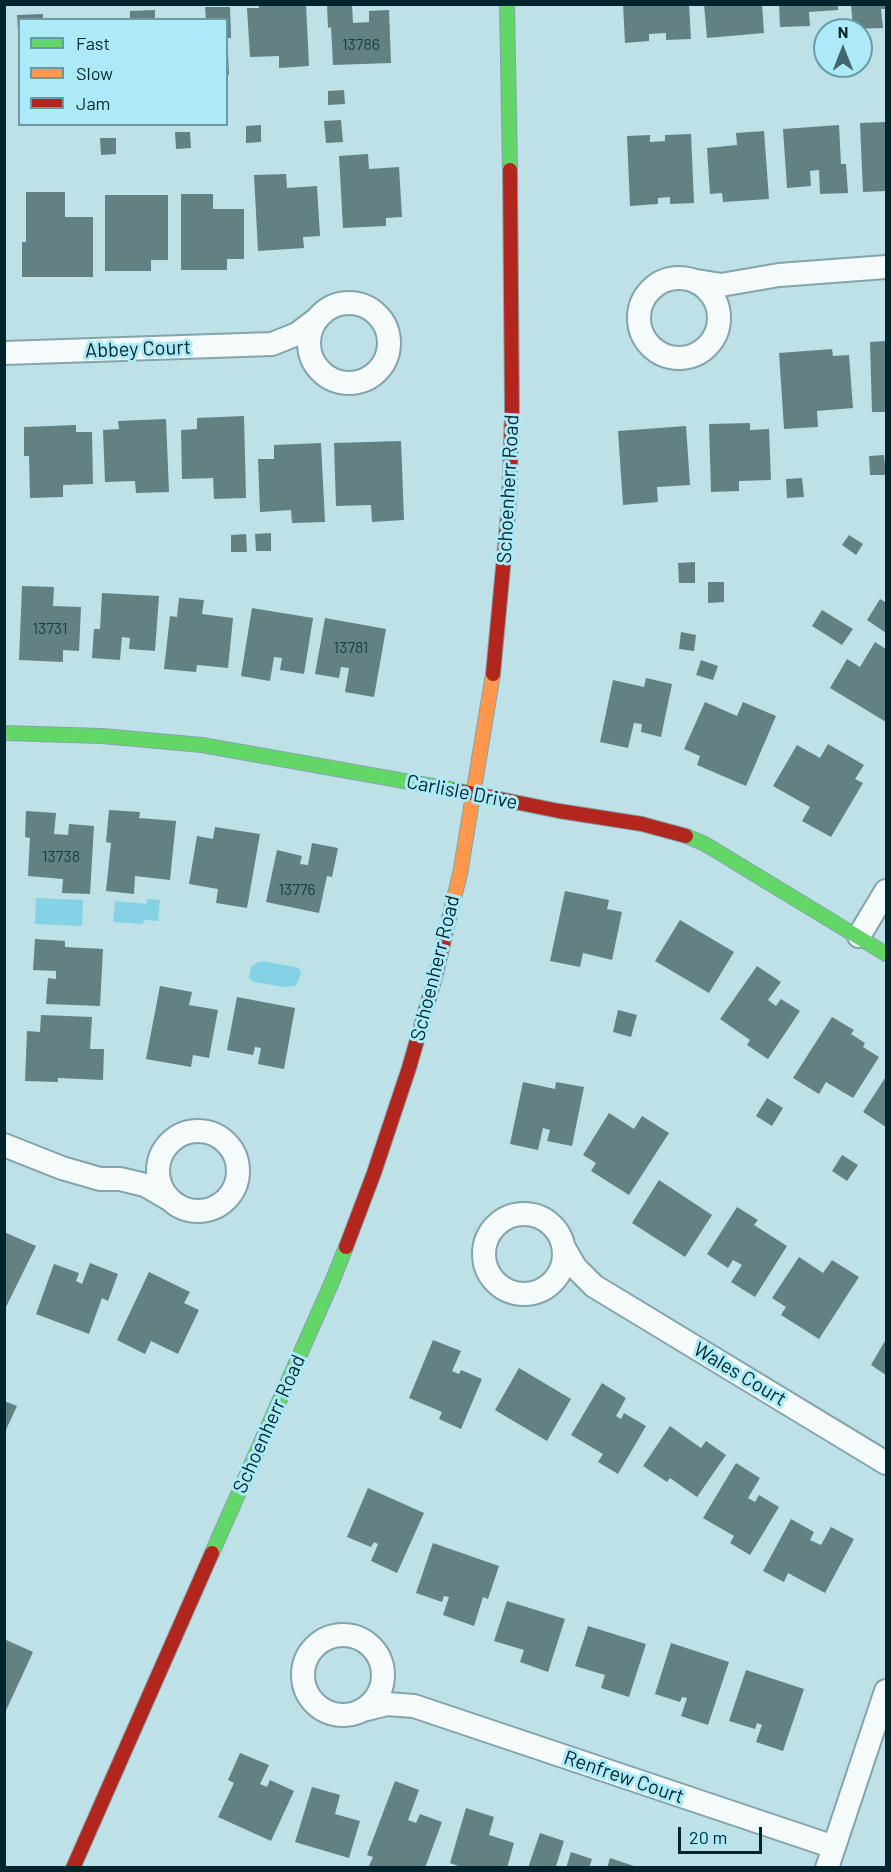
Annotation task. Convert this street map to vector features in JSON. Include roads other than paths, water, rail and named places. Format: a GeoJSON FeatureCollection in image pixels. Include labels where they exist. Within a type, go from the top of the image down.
{"type":"FeatureCollection","features":[{"type":"Feature","properties":{"kind":"main road","name":"Schoenherr Road"},"geometry":{"type":"LineString","coordinates":[[73,1868],[332,1282],[374,1173],[409,1068],[436,974],[460,873],[494,670],[509,504],[512,300],[507,4]]}},
{"type":"Feature","properties":{"kind":"main road","name":"Carlisle Drive"},"geometry":{"type":"LineString","coordinates":[[4,733],[102,736],[201,745],[642,824],[677,833],[705,844],[886,954]]}},
{"type":"Feature","properties":{"kind":"street"},"geometry":{"type":"LineString","coordinates":[[748,282],[730,301],[714,337],[695,355],[667,356],[655,350],[646,339],[641,327],[640,313],[643,301],[650,290],[660,282],[672,278],[685,278],[721,285],[748,282],[779,274],[886,267]]}},
{"type":"Feature","properties":{"kind":"street"},"geometry":{"type":"LineString","coordinates":[[697,282],[715,299],[719,311],[719,324]]}},
{"type":"Feature","properties":{"kind":"street","name":"Abbey Court"},"geometry":{"type":"LineString","coordinates":[[4,353],[272,344],[297,334],[317,320],[326,310],[339,304],[353,303],[366,306],[377,314],[385,325],[389,338],[388,352],[383,364],[374,374],[363,380],[351,382],[338,381],[298,353],[272,344]]}},
{"type":"Feature","properties":{"kind":"street"},"geometry":{"type":"LineString","coordinates":[[317,320],[311,331],[309,344],[318,367]]}},
{"type":"Feature","properties":{"kind":"street"},"geometry":{"type":"LineString","coordinates":[[859,936],[886,891]]}},
{"type":"Feature","properties":{"kind":"street"},"geometry":{"type":"LineString","coordinates":[[4,1145],[62,1168],[100,1179],[120,1179],[145,1185],[180,1207],[193,1211],[207,1210],[220,1205],[230,1196],[236,1183],[238,1170],[235,1156],[229,1145],[208,1132],[195,1130],[171,1141],[163,1150],[158,1162],[161,1187],[169,1199]]}},
{"type":"Feature","properties":{"kind":"street"},"geometry":{"type":"LineString","coordinates":[[120,1179],[143,1173],[158,1162]]}},
{"type":"Feature","properties":{"kind":"street","name":"Wales Court"},"geometry":{"type":"LineString","coordinates":[[594,1286],[568,1284],[530,1294],[517,1294],[504,1289],[493,1280],[486,1268],[484,1255],[486,1242],[503,1220],[527,1215],[540,1218],[550,1224],[558,1234],[575,1267],[594,1286],[886,1463]]}},
{"type":"Feature","properties":{"kind":"street"},"geometry":{"type":"LineString","coordinates":[[543,1289],[560,1271],[564,1259],[563,1246]]}},
{"type":"Feature","properties":{"kind":"street","name":"Renfrew Court"},"geometry":{"type":"LineString","coordinates":[[414,1706],[394,1687],[378,1654],[359,1638],[347,1635],[334,1636],[322,1641],[312,1649],[305,1661],[303,1675],[306,1689],[312,1700],[323,1709],[336,1714],[350,1714],[387,1704],[414,1706],[831,1857]]}},
{"type":"Feature","properties":{"kind":"street"},"geometry":{"type":"LineString","coordinates":[[363,1710],[373,1702],[380,1691],[383,1679],[382,1666]]}},
{"type":"Feature","properties":{"kind":"street"},"geometry":{"type":"LineString","coordinates":[[831,1857],[886,1691]]}},
{"type":"Feature","properties":{"kind":"water"},"geometry":{"type":"Polygon","coordinates":[[[36,898],[83,900],[82,926],[35,924],[36,898]]]}},
{"type":"Feature","properties":{"kind":"water"},"geometry":{"type":"Polygon","coordinates":[[[147,899],[160,900],[158,921],[144,920],[143,924],[113,922],[115,901],[147,904],[147,899]]]}},
{"type":"Feature","properties":{"kind":"water"},"geometry":{"type":"Polygon","coordinates":[[[264,961],[299,968],[301,973],[296,986],[284,987],[254,982],[249,978],[251,967],[264,961]]]}}]}
